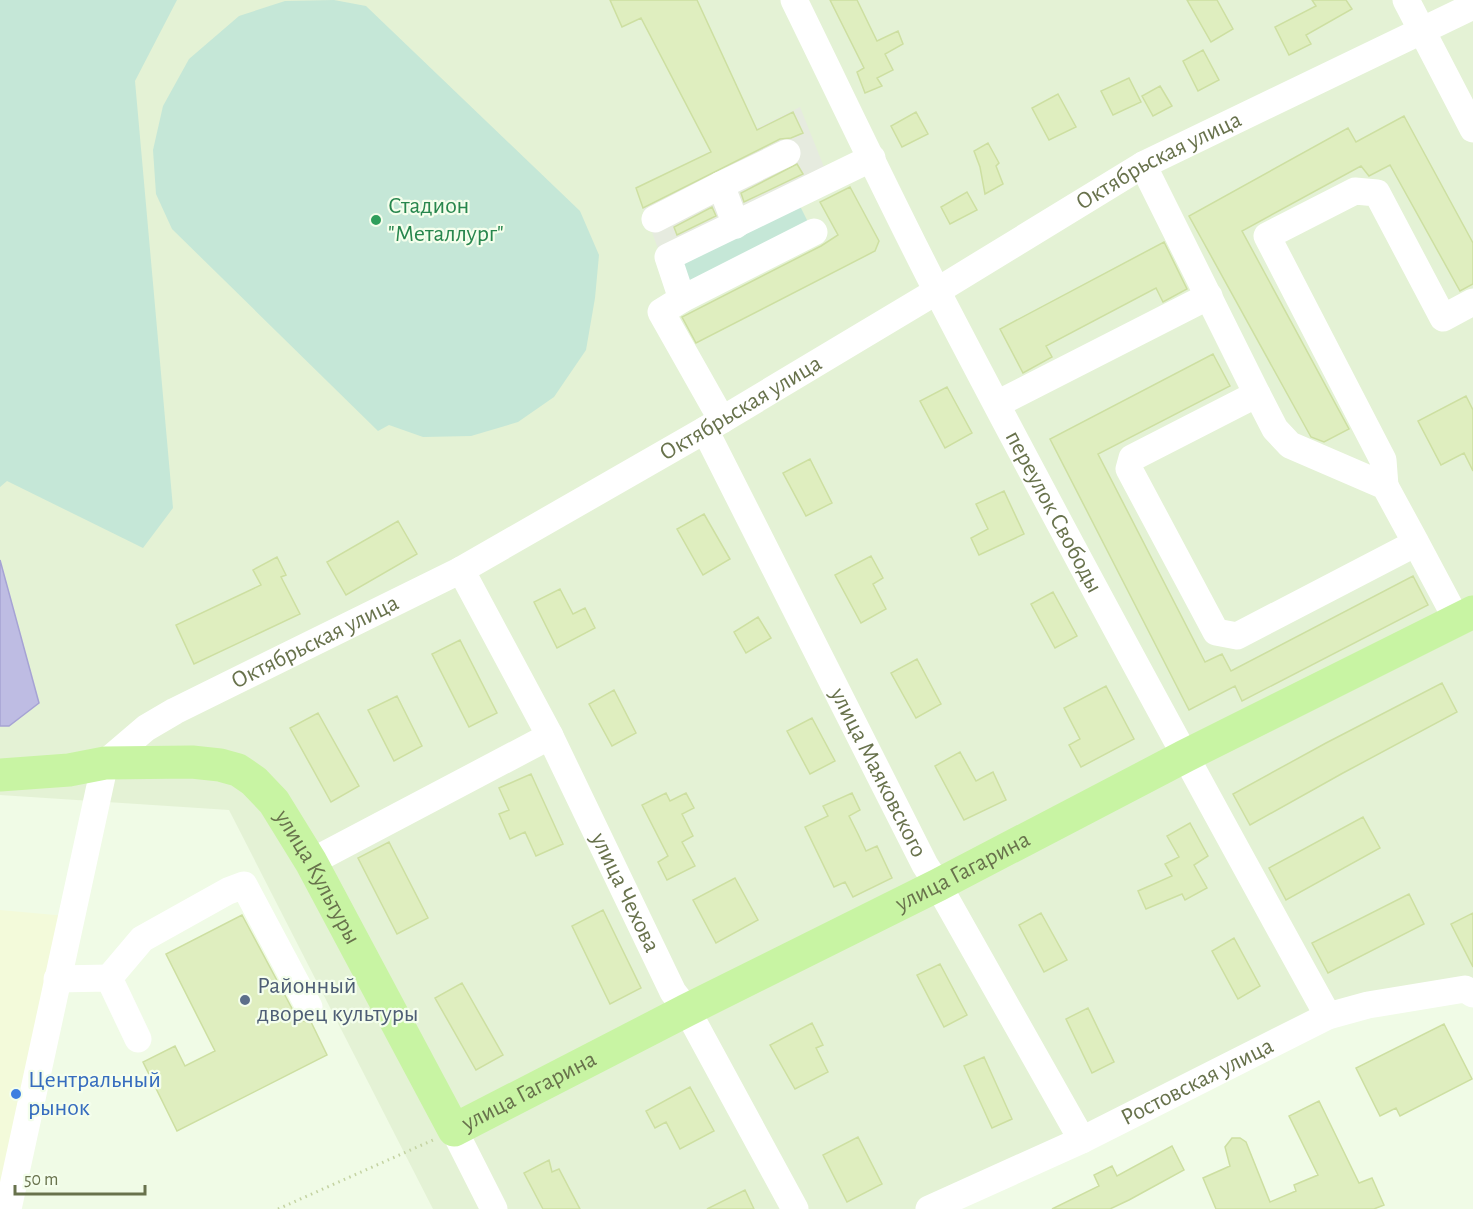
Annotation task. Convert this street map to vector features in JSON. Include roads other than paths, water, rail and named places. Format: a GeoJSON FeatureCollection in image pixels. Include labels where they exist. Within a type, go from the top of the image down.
{"type":"FeatureCollection","features":[{"type":"Feature","properties":{"kind":"main road","name":"улица Гагарина"},"geometry":{"type":"LineString","coordinates":[[454,1130],[687,1010],[938,885],[1185,756],[1465,616]]}},
{"type":"Feature","properties":{"kind":"main road","name":"улица Культуры"},"geometry":{"type":"LineString","coordinates":[[105,763],[192,762],[220,765],[238,770],[254,781],[274,802],[311,862],[454,1130]]}},
{"type":"Feature","properties":{"kind":"main road","name":"Октябрьская улица"},"geometry":{"type":"LineString","coordinates":[[0,775],[69,770],[105,763]]}},
{"type":"Feature","properties":{"kind":"street","name":"переулок Свободы"},"geometry":{"type":"LineString","coordinates":[[794,0],[938,291],[997,404],[1185,756],[1328,1016]]}},
{"type":"Feature","properties":{"kind":"street"},"geometry":{"type":"LineString","coordinates":[[1406,0],[1473,129]]}},
{"type":"Feature","properties":{"kind":"street","name":"Октябрьская улица"},"geometry":{"type":"LineString","coordinates":[[105,763],[146,728],[175,711],[461,570],[713,425],[1143,165],[1473,6]]}},
{"type":"Feature","properties":{"kind":"street"},"geometry":{"type":"LineString","coordinates":[[655,219],[787,153]]}},
{"type":"Feature","properties":{"kind":"street"},"geometry":{"type":"LineString","coordinates":[[814,232],[682,299],[669,257],[872,158]]}},
{"type":"Feature","properties":{"kind":"street"},"geometry":{"type":"LineString","coordinates":[[1143,165],[1275,429],[1290,445],[1384,486]]}},
{"type":"Feature","properties":{"kind":"street"},"geometry":{"type":"LineString","coordinates":[[721,185],[736,225]]}},
{"type":"Feature","properties":{"kind":"street"},"geometry":{"type":"LineString","coordinates":[[1465,616],[1416,543],[1384,486],[1383,460],[1267,236],[1355,191],[1377,193],[1443,318],[1473,302]]}},
{"type":"Feature","properties":{"kind":"street"},"geometry":{"type":"LineString","coordinates":[[997,404],[1209,296]]}},
{"type":"Feature","properties":{"kind":"street","name":"улица Маяковского"},"geometry":{"type":"LineString","coordinates":[[682,299],[661,312],[713,425],[925,865],[1082,1140]]}},
{"type":"Feature","properties":{"kind":"street"},"geometry":{"type":"LineString","coordinates":[[1257,394],[1132,458],[1129,469],[1216,632],[1236,636],[1416,543]]}},
{"type":"Feature","properties":{"kind":"street","name":"улица Чехова"},"geometry":{"type":"LineString","coordinates":[[461,570],[550,736],[672,992],[687,1010],[795,1209]]}},
{"type":"Feature","properties":{"kind":"street"},"geometry":{"type":"LineString","coordinates":[[311,862],[550,736]]}},
{"type":"Feature","properties":{"kind":"street"},"geometry":{"type":"LineString","coordinates":[[8,1209],[105,763]]}},
{"type":"Feature","properties":{"kind":"street"},"geometry":{"type":"LineString","coordinates":[[57,979],[109,978],[142,939],[228,891],[244,885],[309,1007]]}},
{"type":"Feature","properties":{"kind":"street"},"geometry":{"type":"LineString","coordinates":[[109,978],[138,1039]]}},
{"type":"Feature","properties":{"kind":"street","name":"Ростовская улица"},"geometry":{"type":"LineString","coordinates":[[929,1209],[1082,1140],[1328,1016],[1368,1005],[1465,989],[1473,994]]}},
{"type":"Feature","properties":{"kind":"street","name":"улица Культуры"},"geometry":{"type":"LineString","coordinates":[[454,1130],[494,1209]]}},
{"type":"Feature","properties":{"kind":"water"},"geometry":{"type":"Polygon","coordinates":[[[0,560],[39,703],[9,726],[0,726],[0,560]]]}},
{"type":"Feature","properties":{"kind":"place","name":"Стадион \"Металлург\""},"geometry":{"type":"Point","coordinates":[376,220]}},
{"type":"Feature","properties":{"kind":"place","name":"Районный дворец культуры"},"geometry":{"type":"Point","coordinates":[245,1000]}},
{"type":"Feature","properties":{"kind":"place","name":"Центральный рынок"},"geometry":{"type":"Point","coordinates":[16,1094]}}]}
